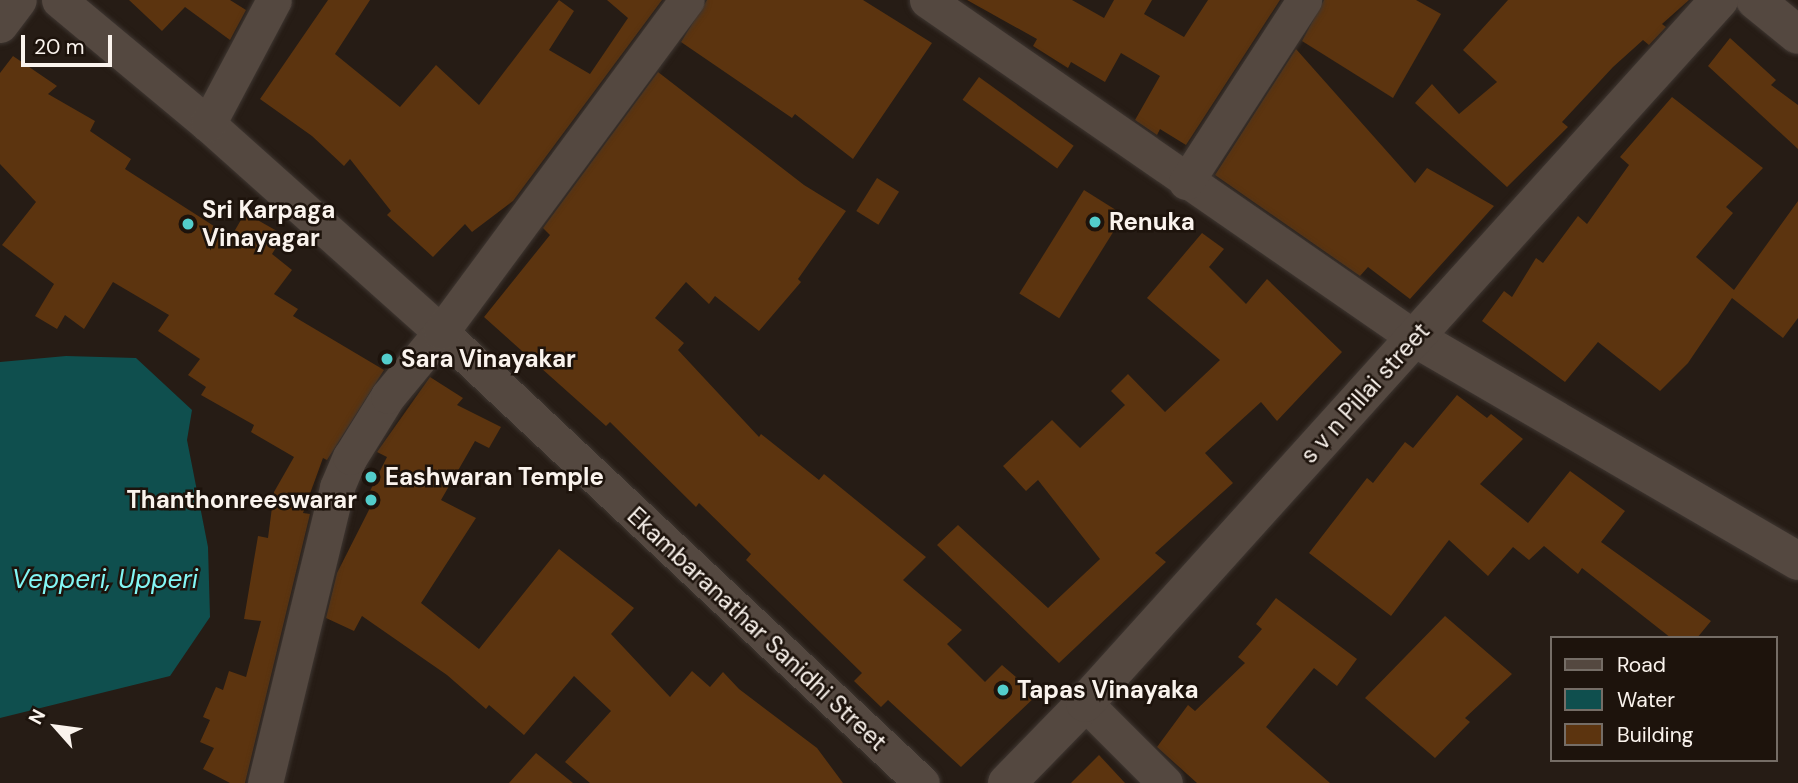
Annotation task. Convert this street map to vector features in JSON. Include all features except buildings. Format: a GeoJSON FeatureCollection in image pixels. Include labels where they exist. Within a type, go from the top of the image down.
{"type":"FeatureCollection","features":[{"type":"Feature","properties":{"kind":"street"},"geometry":{"type":"LineString","coordinates":[[0,25],[19,0]]}},
{"type":"Feature","properties":{"kind":"street","name":"Ekambaranathar Sanidhi Street"},"geometry":{"type":"LineString","coordinates":[[59,0],[208,124],[440,332],[922,783]]}},
{"type":"Feature","properties":{"kind":"street"},"geometry":{"type":"LineString","coordinates":[[208,124],[274,0]]}},
{"type":"Feature","properties":{"kind":"street"},"geometry":{"type":"LineString","coordinates":[[265,783],[337,487],[349,457],[388,396],[440,332],[687,0]]}},
{"type":"Feature","properties":{"kind":"street"},"geometry":{"type":"LineString","coordinates":[[927,0],[1186,182],[1415,338],[1798,561]]}},
{"type":"Feature","properties":{"kind":"street"},"geometry":{"type":"LineString","coordinates":[[1186,182],[1304,0]]}},
{"type":"Feature","properties":{"kind":"street","name":"s v n Pillai street"},"geometry":{"type":"LineString","coordinates":[[1007,783],[1085,703],[1719,0]]}},
{"type":"Feature","properties":{"kind":"street"},"geometry":{"type":"LineString","coordinates":[[1755,0],[1798,35]]}},
{"type":"Feature","properties":{"kind":"street"},"geometry":{"type":"LineString","coordinates":[[1085,703],[1165,783]]}},
{"type":"Feature","properties":{"kind":"water","name":"Vepperi, Upperi"},"geometry":{"type":"Polygon","coordinates":[[[66,356],[136,358],[192,410],[187,440],[208,547],[210,617],[170,676],[0,718],[0,362],[66,356]]]}},
{"type":"Feature","properties":{"kind":"place","name":"Renuka"},"geometry":{"type":"Point","coordinates":[1095,222]}},
{"type":"Feature","properties":{"kind":"place","name":"Sri Karpaga Vinayagar"},"geometry":{"type":"Point","coordinates":[188,224]}},
{"type":"Feature","properties":{"kind":"place","name":"Sara Vinayakar"},"geometry":{"type":"Point","coordinates":[387,359]}},
{"type":"Feature","properties":{"kind":"place","name":"Eashwaran Temple"},"geometry":{"type":"Point","coordinates":[371,477]}},
{"type":"Feature","properties":{"kind":"place","name":"Thanthonreeswarar"},"geometry":{"type":"Point","coordinates":[371,500]}},
{"type":"Feature","properties":{"kind":"place","name":"Tapas Vinayaka"},"geometry":{"type":"Point","coordinates":[1003,690]}}]}
